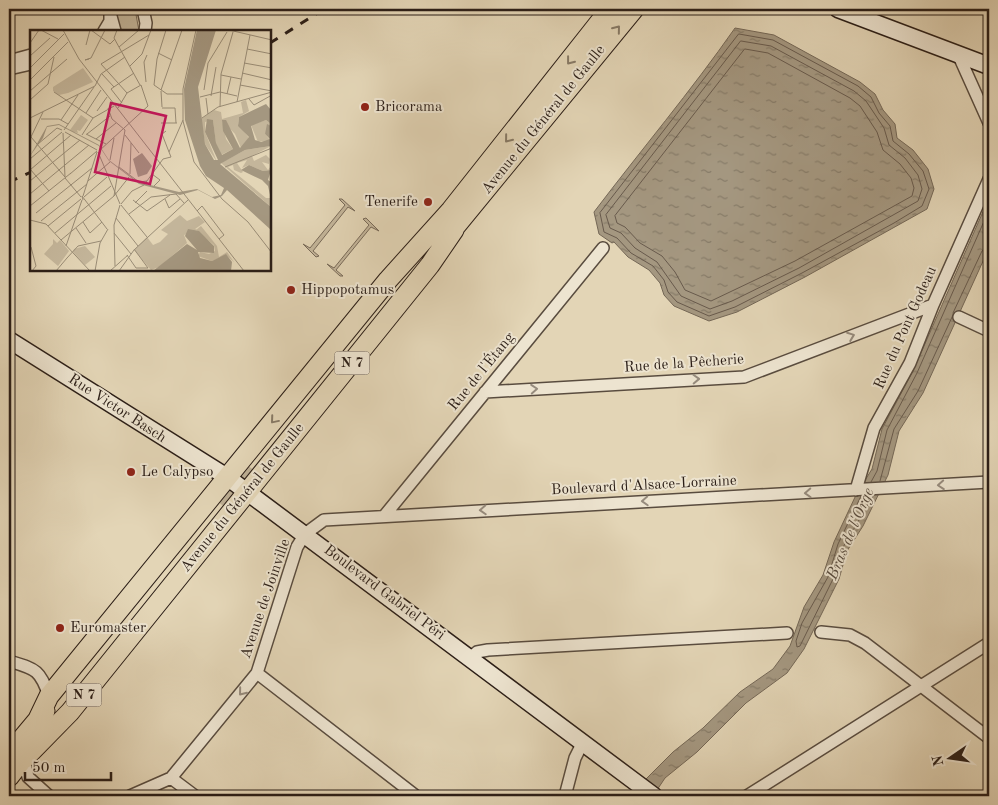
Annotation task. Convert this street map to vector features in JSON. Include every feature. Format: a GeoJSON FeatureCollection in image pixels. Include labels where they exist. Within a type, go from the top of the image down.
{"type":"FeatureCollection","features":[{"type":"Feature","properties":{"kind":"main road","name":"Avenue du Général de Gaulle"},"geometry":{"type":"LineString","coordinates":[[255,464],[392,295],[452,210],[610,9]]}},
{"type":"Feature","properties":{"kind":"main road","name":"Avenue du Général de Gaulle"},"geometry":{"type":"LineString","coordinates":[[16,756],[70,712],[248,493],[430,264],[454,230],[634,9]]}},
{"type":"Feature","properties":{"kind":"main road"},"geometry":{"type":"LineString","coordinates":[[842,9],[986,64]]}},
{"type":"Feature","properties":{"kind":"main road","name":"Avenue du Général de Gaulle"},"geometry":{"type":"LineString","coordinates":[[9,777],[16,756],[49,696],[388,280],[452,210]]}},
{"type":"Feature","properties":{"kind":"main road","name":"Avenue du Général de Gaulle"},"geometry":{"type":"LineString","coordinates":[[392,295],[454,230]]}},
{"type":"Feature","properties":{"kind":"main road","name":"Rue Victor Basch"},"geometry":{"type":"LineString","coordinates":[[9,340],[227,477],[248,493]]}},
{"type":"Feature","properties":{"kind":"main road","name":"Boulevard Gabriel Péri"},"geometry":{"type":"LineString","coordinates":[[248,493],[470,658],[518,696],[555,733],[580,747],[636,791],[654,796]]}},
{"type":"Feature","properties":{"kind":"main road","name":"Avenue du Général de Gaulle"},"geometry":{"type":"LineString","coordinates":[[16,756],[222,505]]}},
{"type":"Feature","properties":{"kind":"main road","name":"Avenue du Général de Gaulle"},"geometry":{"type":"LineString","coordinates":[[38,719],[97,658]]}},
{"type":"Feature","properties":{"kind":"street"},"geometry":{"type":"LineString","coordinates":[[143,9],[146,23],[145,30]]}},
{"type":"Feature","properties":{"kind":"street"},"geometry":{"type":"LineString","coordinates":[[105,30],[110,21],[110,11]]}},
{"type":"Feature","properties":{"kind":"street"},"geometry":{"type":"LineString","coordinates":[[110,11],[115,30]]}},
{"type":"Feature","properties":{"kind":"street"},"geometry":{"type":"LineString","coordinates":[[958,54],[989,123]]}},
{"type":"Feature","properties":{"kind":"street"},"geometry":{"type":"LineString","coordinates":[[9,61],[30,56]]}},
{"type":"Feature","properties":{"kind":"street"},"geometry":{"type":"LineString","coordinates":[[9,69],[30,64]]}},
{"type":"Feature","properties":{"kind":"street","name":"Rue du Pont Godeau"},"geometry":{"type":"LineString","coordinates":[[856,490],[874,428],[910,363],[933,305],[989,179]]}},
{"type":"Feature","properties":{"kind":"street","name":"Rue de l'Étang"},"geometry":{"type":"LineString","coordinates":[[385,515],[603,248]]}},
{"type":"Feature","properties":{"kind":"street","name":"Rue de la Pêcherie"},"geometry":{"type":"LineString","coordinates":[[485,392],[744,377],[933,305]]}},
{"type":"Feature","properties":{"kind":"street"},"geometry":{"type":"LineString","coordinates":[[959,317],[989,331]]}},
{"type":"Feature","properties":{"kind":"street","name":"Boulevard d'Alsace-Lorraine"},"geometry":{"type":"LineString","coordinates":[[305,534],[320,522],[329,518],[989,482]]}},
{"type":"Feature","properties":{"kind":"street","name":"Avenue de Joinville"},"geometry":{"type":"LineString","coordinates":[[130,796],[171,778],[257,673],[273,619],[298,547],[305,534]]}},
{"type":"Feature","properties":{"kind":"street"},"geometry":{"type":"LineString","coordinates":[[821,632],[850,635],[865,643],[989,738]]}},
{"type":"Feature","properties":{"kind":"street"},"geometry":{"type":"LineString","coordinates":[[470,658],[477,652],[488,650],[787,633]]}},
{"type":"Feature","properties":{"kind":"street"},"geometry":{"type":"LineString","coordinates":[[747,796],[989,643]]}},
{"type":"Feature","properties":{"kind":"street"},"geometry":{"type":"LineString","coordinates":[[9,661],[34,668],[41,675],[49,696]]}},
{"type":"Feature","properties":{"kind":"street"},"geometry":{"type":"LineString","coordinates":[[257,673],[416,796]]}},
{"type":"Feature","properties":{"kind":"street"},"geometry":{"type":"LineString","coordinates":[[565,796],[580,747]]}},
{"type":"Feature","properties":{"kind":"street"},"geometry":{"type":"LineString","coordinates":[[16,756],[28,777],[49,796]]}},
{"type":"Feature","properties":{"kind":"street"},"geometry":{"type":"LineString","coordinates":[[171,778],[195,796]]}},
{"type":"Feature","properties":{"kind":"shaded area"},"geometry":{"type":"Polygon","coordinates":[[[115,9],[135,9],[139,30],[120,30],[115,9]]]}},
{"type":"Feature","properties":{"kind":"shaded area"},"geometry":{"type":"Polygon","coordinates":[[[339,199],[342,199],[355,211],[348,207],[313,251],[319,256],[316,257],[303,244],[310,248],[345,205],[339,199]]]}},
{"type":"Feature","properties":{"kind":"shaded area"},"geometry":{"type":"Polygon","coordinates":[[[366,218],[379,231],[371,227],[336,270],[343,276],[340,276],[327,264],[334,268],[369,225],[363,219],[366,218]]]}},
{"type":"Feature","properties":{"kind":"water"},"geometry":{"type":"Polygon","coordinates":[[[735,28],[774,35],[860,82],[875,94],[883,110],[895,124],[897,138],[913,150],[928,169],[934,189],[927,209],[805,277],[737,312],[709,321],[674,306],[664,295],[660,283],[649,270],[628,257],[614,242],[612,243],[599,234],[594,212],[735,28]]]}},
{"type":"Feature","properties":{"kind":"water","name":"Bras de l'Orge"},"geometry":{"type":"Polygon","coordinates":[[[989,198],[989,248],[923,393],[899,431],[888,475],[863,526],[847,551],[839,579],[804,649],[787,673],[746,703],[697,752],[665,778],[653,796],[635,796],[644,781],[673,752],[703,728],[740,692],[773,669],[790,646],[804,607],[823,575],[834,542],[856,495],[872,469],[882,429],[913,371],[989,198]]]}},
{"type":"Feature","properties":{"kind":"tunnel"},"geometry":{"type":"LineString","coordinates":[[222,505],[255,464]]}},
{"type":"Feature","properties":{"kind":"railway"},"geometry":{"type":"LineString","coordinates":[[271,42],[324,9]]}},
{"type":"Feature","properties":{"kind":"railway"},"geometry":{"type":"LineString","coordinates":[[9,182],[30,172]]}},
{"type":"Feature","properties":{"kind":"place","name":"Bricorama"},"geometry":{"type":"Point","coordinates":[365,107]}},
{"type":"Feature","properties":{"kind":"place","name":"Tenerife"},"geometry":{"type":"Point","coordinates":[428,202]}},
{"type":"Feature","properties":{"kind":"place","name":"Hippopotamus"},"geometry":{"type":"Point","coordinates":[291,290]}},
{"type":"Feature","properties":{"kind":"place","name":"Le Calypso"},"geometry":{"type":"Point","coordinates":[131,472]}},
{"type":"Feature","properties":{"kind":"place","name":"Euromaster"},"geometry":{"type":"Point","coordinates":[60,628]}}]}
